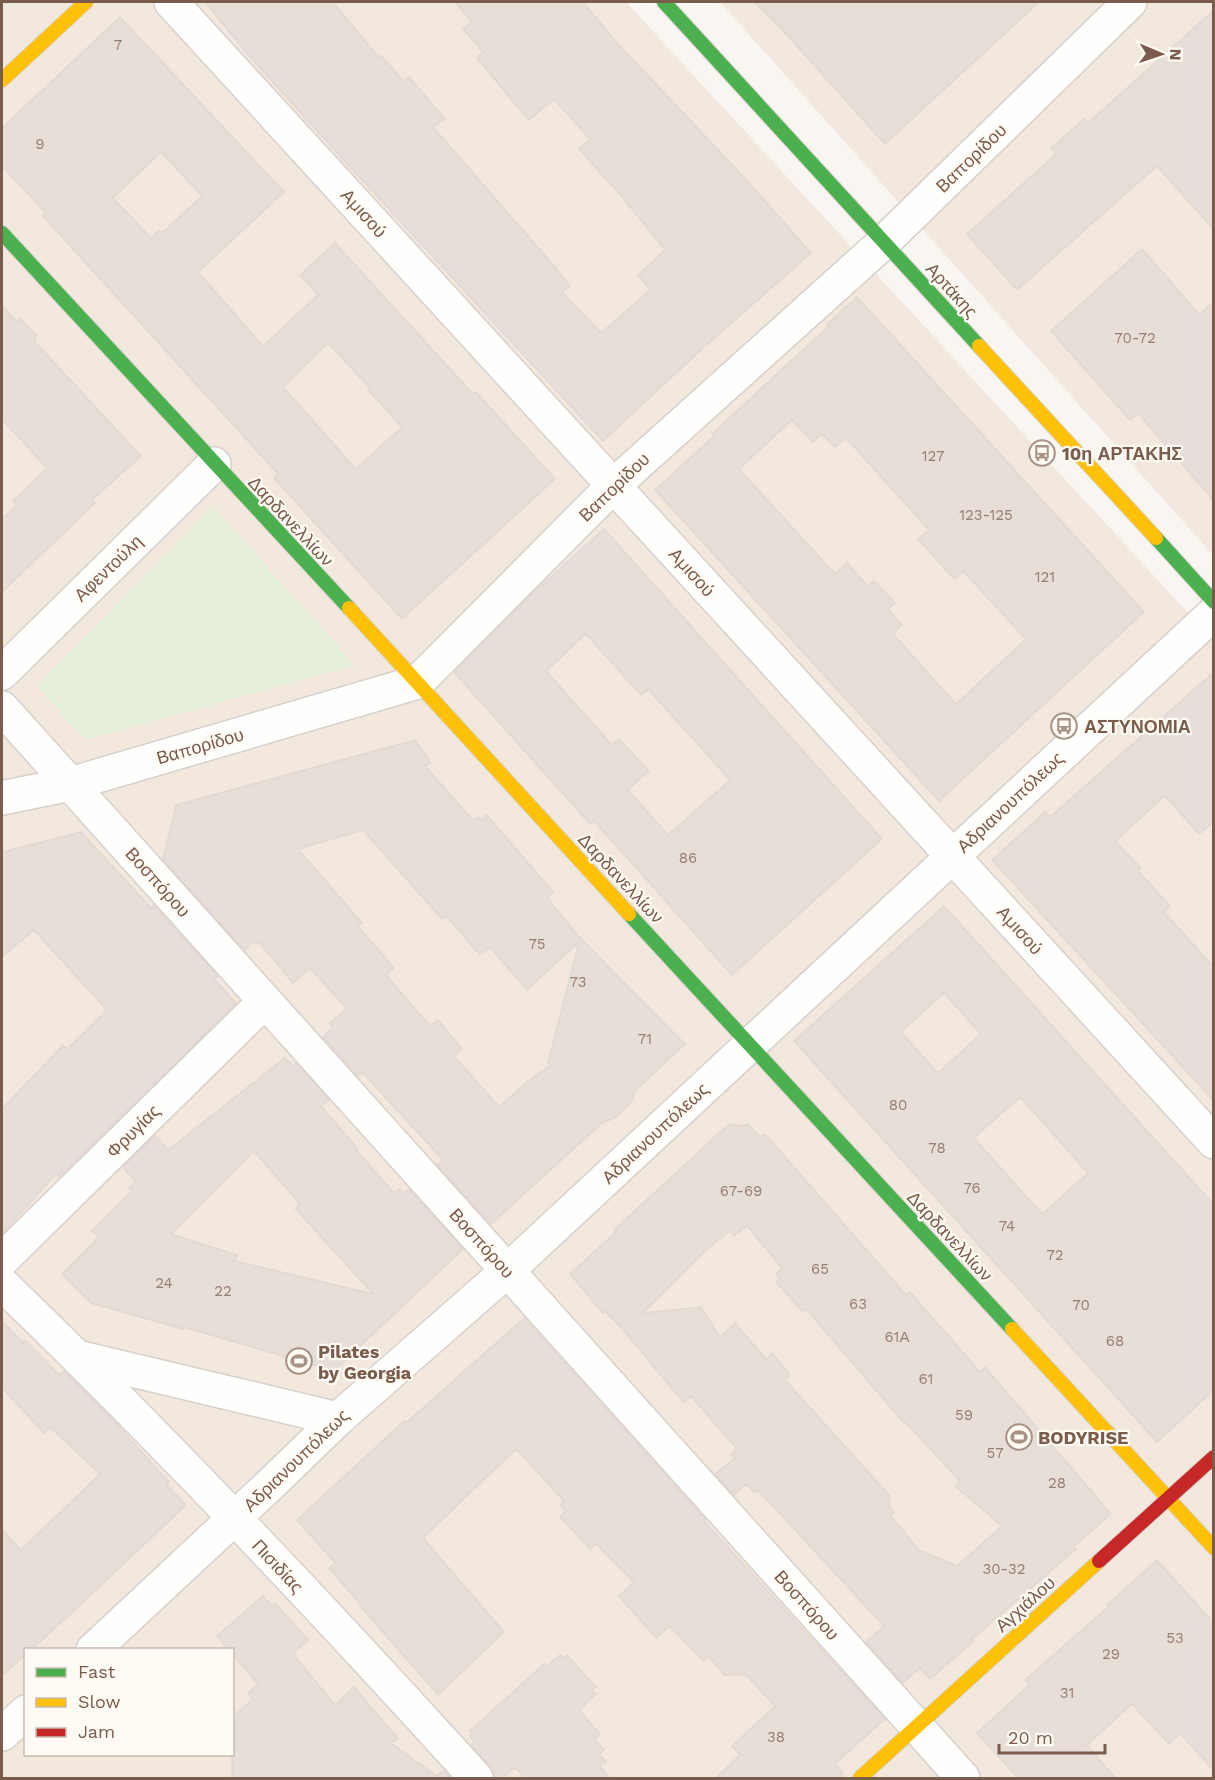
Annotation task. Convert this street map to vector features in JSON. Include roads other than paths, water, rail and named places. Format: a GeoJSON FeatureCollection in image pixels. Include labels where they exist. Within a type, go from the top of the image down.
{"type":"FeatureCollection","features":[{"type":"Feature","properties":{"kind":"street"},"geometry":{"type":"LineString","coordinates":[[2,80],[86,2]]}},
{"type":"Feature","properties":{"kind":"street","name":"Αμισού"},"geometry":{"type":"LineString","coordinates":[[171,2],[1214,1142]]}},
{"type":"Feature","properties":{"kind":"street","name":"Αρτάκης"},"geometry":{"type":"LineString","coordinates":[[664,2],[1214,602]]}},
{"type":"Feature","properties":{"kind":"street","name":"Βαπορίδου"},"geometry":{"type":"LineString","coordinates":[[2,798],[70,784],[418,682],[613,486],[884,242],[1130,2]]}},
{"type":"Feature","properties":{"kind":"street","name":"Δαρδανελλίων"},"geometry":{"type":"LineString","coordinates":[[2,233],[1214,1548]]}},
{"type":"Feature","properties":{"kind":"street","name":"Αφεντούλη"},"geometry":{"type":"LineString","coordinates":[[2,673],[214,464]]}},
{"type":"Feature","properties":{"kind":"street","name":"Αδριανουπόλεως"},"geometry":{"type":"LineString","coordinates":[[95,1648],[338,1419],[507,1271],[1214,613]]}},
{"type":"Feature","properties":{"kind":"street","name":"Βοσπόρου"},"geometry":{"type":"LineString","coordinates":[[2,708],[963,1779]]}},
{"type":"Feature","properties":{"kind":"street","name":"Φρυγίας"},"geometry":{"type":"LineString","coordinates":[[2,1260],[265,1001]]}},
{"type":"Feature","properties":{"kind":"street","name":"Πισιδίας"},"geometry":{"type":"LineString","coordinates":[[2,1284],[77,1357],[234,1519],[476,1779]]}},
{"type":"Feature","properties":{"kind":"street"},"geometry":{"type":"LineString","coordinates":[[77,1357],[338,1419]]}},
{"type":"Feature","properties":{"kind":"street","name":"Αγχιάλου"},"geometry":{"type":"LineString","coordinates":[[860,1779],[1214,1457]]}},
{"type":"Feature","properties":{"kind":"street"},"geometry":{"type":"LineString","coordinates":[[2,1734],[24,1714]]}},
{"type":"Feature","properties":{"kind":"place","name":"10η ΑΡΤΑΚΗΣ"},"geometry":{"type":"Point","coordinates":[1042,453]}},
{"type":"Feature","properties":{"kind":"place","name":"ΑΣΤΥΝΟΜΙΑ"},"geometry":{"type":"Point","coordinates":[1064,726]}},
{"type":"Feature","properties":{"kind":"place","name":"Pilates by Georgia"},"geometry":{"type":"Point","coordinates":[299,1361]}},
{"type":"Feature","properties":{"kind":"place","name":"BODYRISE"},"geometry":{"type":"Point","coordinates":[1019,1437]}}]}
